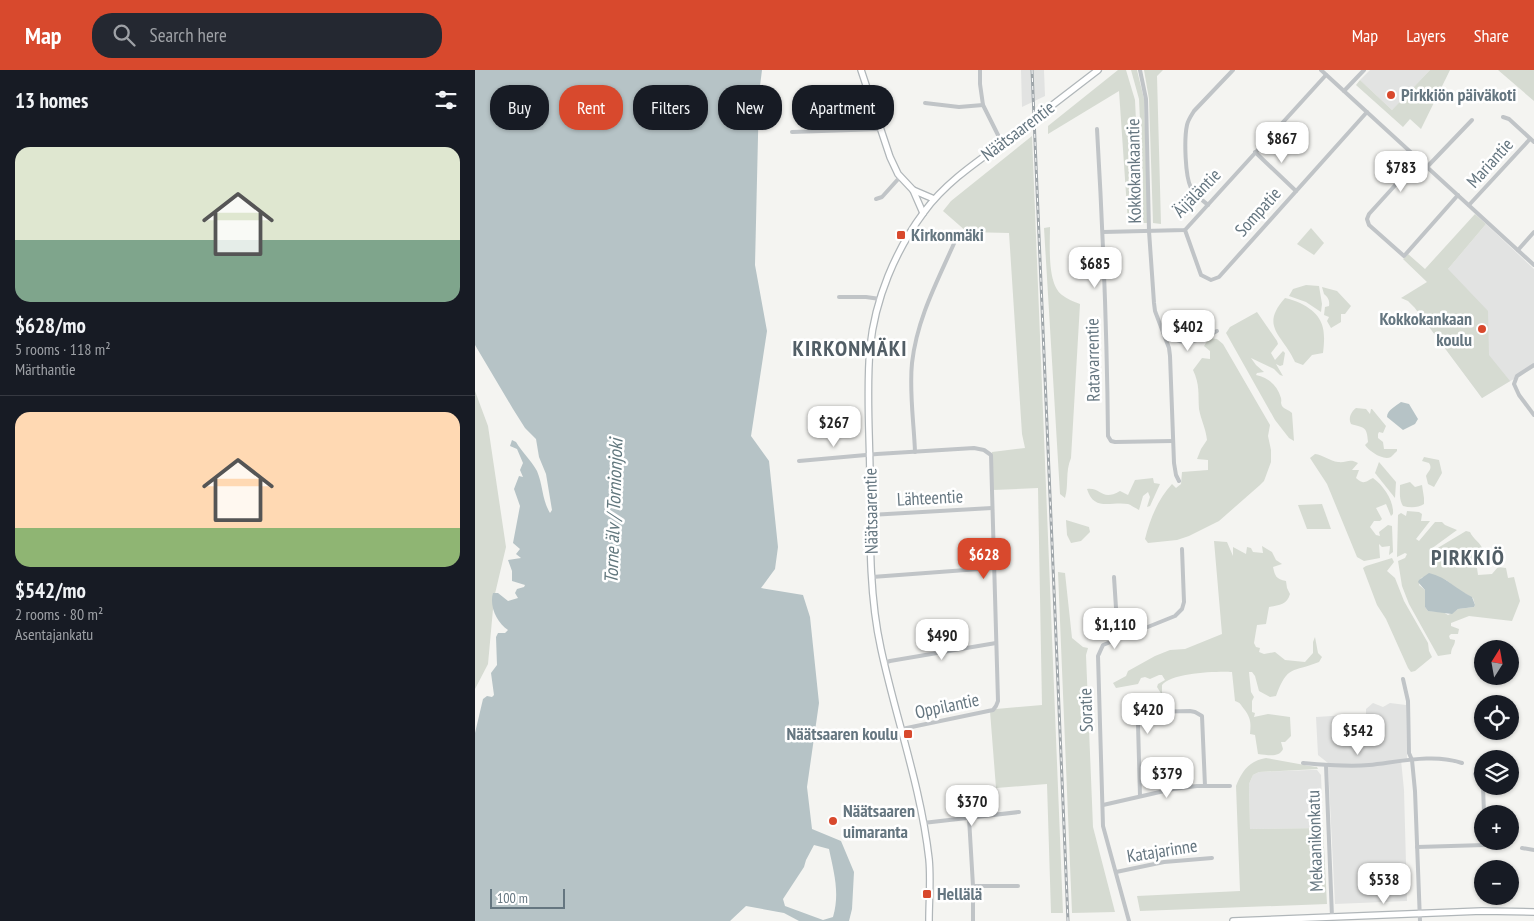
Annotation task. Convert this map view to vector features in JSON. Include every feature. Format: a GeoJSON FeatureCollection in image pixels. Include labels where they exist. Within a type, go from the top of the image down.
{"type":"FeatureCollection","features":[{"type":"Feature","properties":{"kind":"street"},"geometry":{"type":"LineString","coordinates":[[861,70],[866,85]]}},
{"type":"Feature","properties":{"kind":"street"},"geometry":{"type":"LineString","coordinates":[[980,70],[983,105],[1002,143]]}},
{"type":"Feature","properties":{"kind":"street","name":"Näätsaarentie"},"geometry":{"type":"LineString","coordinates":[[929,921],[929,860],[923,823],[875,618],[870,515],[868,374],[870,346],[879,299],[893,264],[923,212],[934,199],[968,169],[1098,70]]}},
{"type":"Feature","properties":{"kind":"street","name":"Kokkokankaantie"},"geometry":{"type":"LineString","coordinates":[[1140,70],[1147,99],[1149,230],[1154,303],[1169,348],[1174,463],[1179,481]]}},
{"type":"Feature","properties":{"kind":"street"},"geometry":{"type":"LineString","coordinates":[[1208,205],[1192,190],[1188,181],[1186,172],[1186,126],[1194,111],[1233,70]]}},
{"type":"Feature","properties":{"kind":"street"},"geometry":{"type":"LineString","coordinates":[[1321,70],[1534,265]]}},
{"type":"Feature","properties":{"kind":"street"},"geometry":{"type":"LineString","coordinates":[[1344,91],[1364,70]]}},
{"type":"Feature","properties":{"kind":"street","name":"Äijäläntie"},"geometry":{"type":"LineString","coordinates":[[1103,232],[1185,230],[1326,75]]}},
{"type":"Feature","properties":{"kind":"street"},"geometry":{"type":"LineString","coordinates":[[925,103],[959,107],[983,105]]}},
{"type":"Feature","properties":{"kind":"street","name":"Sompatie"},"geometry":{"type":"LineString","coordinates":[[1185,230],[1200,273],[1207,279],[1219,277],[1367,112]]}},
{"type":"Feature","properties":{"kind":"street"},"geometry":{"type":"LineString","coordinates":[[1503,117],[1509,119],[1532,141]]}},
{"type":"Feature","properties":{"kind":"street"},"geometry":{"type":"LineString","coordinates":[[1427,167],[1472,120]]}},
{"type":"Feature","properties":{"kind":"street","name":"Ratavarrentie"},"geometry":{"type":"LineString","coordinates":[[1097,129],[1107,323],[1105,339],[1108,436],[1111,441],[1115,442],[1173,440]]}},
{"type":"Feature","properties":{"kind":"street"},"geometry":{"type":"LineString","coordinates":[[793,132],[881,130],[900,177],[913,190],[923,212]]}},
{"type":"Feature","properties":{"kind":"street","name":"Mariantie"},"geometry":{"type":"LineString","coordinates":[[1469,205],[1532,141]]}},
{"type":"Feature","properties":{"kind":"street"},"geometry":{"type":"LineString","coordinates":[[1255,152],[1296,191]]}},
{"type":"Feature","properties":{"kind":"street"},"geometry":{"type":"LineString","coordinates":[[1419,160],[1369,214],[1367,219],[1369,225],[1404,256],[1458,196]]}},
{"type":"Feature","properties":{"kind":"street"},"geometry":{"type":"LineString","coordinates":[[876,199],[882,197],[900,177]]}},
{"type":"Feature","properties":{"kind":"street"},"geometry":{"type":"LineString","coordinates":[[913,190],[934,199]]}},
{"type":"Feature","properties":{"kind":"street"},"geometry":{"type":"LineString","coordinates":[[1517,250],[1534,232]]}},
{"type":"Feature","properties":{"kind":"street"},"geometry":{"type":"LineString","coordinates":[[915,452],[912,372],[917,338],[926,305],[956,240]]}},
{"type":"Feature","properties":{"kind":"street"},"geometry":{"type":"LineString","coordinates":[[839,296],[879,299]]}},
{"type":"Feature","properties":{"kind":"street"},"geometry":{"type":"LineString","coordinates":[[1163,331],[1172,338],[1188,343],[1203,339],[1217,331]]}},
{"type":"Feature","properties":{"kind":"street"},"geometry":{"type":"LineString","coordinates":[[1534,365],[1517,376],[1514,384],[1519,395],[1534,415]]}},
{"type":"Feature","properties":{"kind":"street"},"geometry":{"type":"LineString","coordinates":[[799,461],[870,454],[974,448],[984,450],[991,455],[996,643],[885,663]]}},
{"type":"Feature","properties":{"kind":"street","name":"Lähteentie"},"geometry":{"type":"LineString","coordinates":[[870,515],[992,508]]}},
{"type":"Feature","properties":{"kind":"street","name":"Soratie"},"geometry":{"type":"LineString","coordinates":[[1129,921],[1103,826],[1098,656],[1103,645],[1180,613],[1184,602],[1182,549]]}},
{"type":"Feature","properties":{"kind":"street"},"geometry":{"type":"LineString","coordinates":[[872,576],[993,568]]}},
{"type":"Feature","properties":{"kind":"street"},"geometry":{"type":"LineString","coordinates":[[1114,576],[1118,639]]}},
{"type":"Feature","properties":{"kind":"street","name":"Oppilantie"},"geometry":{"type":"LineString","coordinates":[[902,730],[993,710],[997,706],[998,701],[996,643]]}},
{"type":"Feature","properties":{"kind":"street"},"geometry":{"type":"LineString","coordinates":[[1403,678],[1408,701],[1409,753],[1412,760],[1415,790],[1420,921]]}},
{"type":"Feature","properties":{"kind":"street"},"geometry":{"type":"LineString","coordinates":[[1140,796],[1138,724],[1140,717],[1149,712],[1190,710],[1200,715],[1203,724],[1205,786]]}},
{"type":"Feature","properties":{"kind":"street"},"geometry":{"type":"LineString","coordinates":[[1303,763],[1368,765],[1412,760],[1454,760],[1462,763]]}},
{"type":"Feature","properties":{"kind":"street","name":"Mekaanikonkatu"},"geometry":{"type":"LineString","coordinates":[[1326,765],[1332,917]]}},
{"type":"Feature","properties":{"kind":"street"},"geometry":{"type":"LineString","coordinates":[[1103,806],[1173,789],[1230,786]]}},
{"type":"Feature","properties":{"kind":"street"},"geometry":{"type":"LineString","coordinates":[[923,823],[1019,812]]}},
{"type":"Feature","properties":{"kind":"street"},"geometry":{"type":"LineString","coordinates":[[969,818],[973,921]]}},
{"type":"Feature","properties":{"kind":"street"},"geometry":{"type":"LineString","coordinates":[[1417,847],[1474,844]]}},
{"type":"Feature","properties":{"kind":"street"},"geometry":{"type":"LineString","coordinates":[[1522,848],[1534,850]]}},
{"type":"Feature","properties":{"kind":"street","name":"Katajarinne"},"geometry":{"type":"LineString","coordinates":[[1116,872],[1164,862],[1212,858]]}},
{"type":"Feature","properties":{"kind":"street"},"geometry":{"type":"LineString","coordinates":[[973,886],[1018,886]]}},
{"type":"Feature","properties":{"kind":"street"},"geometry":{"type":"LineString","coordinates":[[1233,921],[1482,911],[1534,912]]}},
{"type":"Feature","properties":{"kind":"shaded area"},"geometry":{"type":"Polygon","coordinates":[[[1021,70],[1044,70],[1045,96],[1022,107],[1021,70]]]}},
{"type":"Feature","properties":{"kind":"shaded area"},"geometry":{"type":"Polygon","coordinates":[[[1118,70],[1126,70],[1135,100],[1139,186],[1137,223],[1128,223],[1119,91],[1048,134],[1048,126],[1118,70]]]}},
{"type":"Feature","properties":{"kind":"shaded area"},"geometry":{"type":"Polygon","coordinates":[[[1131,70],[1137,70],[1144,99],[1148,223],[1143,223],[1139,99],[1131,70]]]}},
{"type":"Feature","properties":{"kind":"shaded area"},"geometry":{"type":"Polygon","coordinates":[[[1144,70],[1163,70],[1157,76],[1161,224],[1153,223],[1149,99],[1144,70]]]}},
{"type":"Feature","properties":{"kind":"shaded area","name":"Pirkkiön päiväkoti"},"geometry":{"type":"Polygon","coordinates":[[[1370,70],[1430,70],[1392,110],[1360,80],[1370,70]]]}},
{"type":"Feature","properties":{"kind":"shaded area"},"geometry":{"type":"Polygon","coordinates":[[[1430,70],[1450,70],[1421,129],[1410,119],[1403,127],[1356,85],[1360,80],[1392,110],[1430,70]]]}},
{"type":"Feature","properties":{"kind":"shaded area"},"geometry":{"type":"Polygon","coordinates":[[[1498,70],[1534,70],[1534,101],[1498,70]]]}},
{"type":"Feature","properties":{"kind":"shaded area"},"geometry":{"type":"Polygon","coordinates":[[[1032,136],[1063,913],[1051,913],[1047,784],[996,788],[990,711],[1042,705],[1038,488],[993,490],[992,452],[1025,448],[1022,434],[1009,233],[967,232],[943,211],[951,201],[1032,136]]]}},
{"type":"Feature","properties":{"kind":"shaded area"},"geometry":{"type":"Polygon","coordinates":[[[1475,214],[1486,224],[1448,269],[1488,311],[1489,355],[1510,381],[1482,398],[1415,308],[1408,301],[1401,298],[1427,282],[1403,259],[1408,254],[1425,269],[1475,214]]]}},
{"type":"Feature","properties":{"kind":"shaded area","name":"Kokkokankaan koulu"},"geometry":{"type":"Polygon","coordinates":[[[1486,224],[1534,269],[1534,367],[1482,398],[1415,308],[1486,224]]]}},
{"type":"Feature","properties":{"kind":"shaded area"},"geometry":{"type":"Polygon","coordinates":[[[1050,227],[1050,264],[1057,290],[1062,295],[1080,304],[1071,458],[1065,498],[1060,494],[1044,228],[1050,227]]]}},
{"type":"Feature","properties":{"kind":"shaded area"},"geometry":{"type":"Polygon","coordinates":[[[1311,228],[1324,243],[1314,255],[1297,244],[1311,228]]]}},
{"type":"Feature","properties":{"kind":"shaded area"},"geometry":{"type":"Polygon","coordinates":[[[1306,285],[1319,286],[1322,304],[1321,312],[1306,302],[1289,296],[1293,289],[1306,285]]]}},
{"type":"Feature","properties":{"kind":"shaded area"},"geometry":{"type":"Polygon","coordinates":[[[1322,287],[1337,291],[1351,306],[1345,314],[1341,314],[1341,322],[1331,328],[1327,321],[1329,317],[1324,315],[1325,307],[1329,306],[1329,302],[1322,287]]]}},
{"type":"Feature","properties":{"kind":"shaded area"},"geometry":{"type":"Polygon","coordinates":[[[1285,298],[1300,303],[1314,312],[1322,324],[1324,337],[1323,353],[1312,355],[1303,365],[1295,362],[1276,331],[1274,324],[1277,308],[1285,298]]]}},
{"type":"Feature","properties":{"kind":"shaded area"},"geometry":{"type":"Polygon","coordinates":[[[1257,312],[1277,341],[1278,344],[1271,353],[1275,360],[1283,351],[1285,353],[1283,365],[1276,364],[1283,376],[1274,369],[1251,358],[1264,372],[1257,373],[1256,375],[1272,383],[1279,393],[1282,406],[1292,413],[1294,441],[1289,438],[1275,420],[1226,333],[1230,327],[1257,312]]]}},
{"type":"Feature","properties":{"kind":"shaded area"},"geometry":{"type":"Polygon","coordinates":[[[1209,338],[1217,339],[1223,344],[1270,425],[1268,436],[1271,462],[1264,481],[1219,521],[1177,540],[1148,543],[1145,539],[1149,524],[1167,490],[1172,484],[1176,488],[1181,484],[1182,472],[1208,470],[1208,460],[1197,459],[1207,440],[1199,409],[1198,385],[1193,370],[1202,358],[1210,359],[1210,351],[1204,346],[1209,338]]]}},
{"type":"Feature","properties":{"kind":"shaded area"},"geometry":{"type":"Polygon","coordinates":[[[475,391],[488,426],[506,547],[494,598],[488,664],[475,689],[475,391]]]}},
{"type":"Feature","properties":{"kind":"shaded area"},"geometry":{"type":"Polygon","coordinates":[[[1356,408],[1366,409],[1370,414],[1372,409],[1386,426],[1383,433],[1379,432],[1378,438],[1383,442],[1384,449],[1397,449],[1391,457],[1380,457],[1365,445],[1368,442],[1366,430],[1350,422],[1351,415],[1356,408]]]}},
{"type":"Feature","properties":{"kind":"shaded area"},"geometry":{"type":"Polygon","coordinates":[[[1315,454],[1335,461],[1358,463],[1352,470],[1359,470],[1356,478],[1366,482],[1373,478],[1381,485],[1390,499],[1393,514],[1391,516],[1386,504],[1376,508],[1382,519],[1374,521],[1370,527],[1376,535],[1380,536],[1379,532],[1388,525],[1392,526],[1393,552],[1389,555],[1390,546],[1382,547],[1379,544],[1380,558],[1364,561],[1357,557],[1327,484],[1310,458],[1315,454]]]}},
{"type":"Feature","properties":{"kind":"shaded area"},"geometry":{"type":"Polygon","coordinates":[[[1424,457],[1439,460],[1442,473],[1434,487],[1428,484],[1426,476],[1431,467],[1429,463],[1422,461],[1424,457]]]}},
{"type":"Feature","properties":{"kind":"shaded area"},"geometry":{"type":"Polygon","coordinates":[[[1379,462],[1396,482],[1395,498],[1375,473],[1379,462]]]}},
{"type":"Feature","properties":{"kind":"shaded area"},"geometry":{"type":"Polygon","coordinates":[[[1153,478],[1154,483],[1160,484],[1150,506],[1147,507],[1150,497],[1148,492],[1143,496],[1139,510],[1128,504],[1104,504],[1094,501],[1087,489],[1096,490],[1105,495],[1120,491],[1128,495],[1135,480],[1153,478]]]}},
{"type":"Feature","properties":{"kind":"shaded area"},"geometry":{"type":"Polygon","coordinates":[[[1410,482],[1415,487],[1422,485],[1424,504],[1414,507],[1403,506],[1400,498],[1400,485],[1410,482]]]}},
{"type":"Feature","properties":{"kind":"shaded area"},"geometry":{"type":"Polygon","coordinates":[[[1322,504],[1331,529],[1307,529],[1298,505],[1322,504]]]}},
{"type":"Feature","properties":{"kind":"shaded area"},"geometry":{"type":"Polygon","coordinates":[[[1407,511],[1419,512],[1422,514],[1421,521],[1430,521],[1416,539],[1419,541],[1435,522],[1442,522],[1457,530],[1431,549],[1434,552],[1466,531],[1470,532],[1483,550],[1477,551],[1479,559],[1471,562],[1477,568],[1478,575],[1492,574],[1498,567],[1506,568],[1508,578],[1514,577],[1520,601],[1512,621],[1469,616],[1451,623],[1451,626],[1459,629],[1458,634],[1451,634],[1449,636],[1450,639],[1455,640],[1451,654],[1438,656],[1409,604],[1402,586],[1398,561],[1405,558],[1407,554],[1405,553],[1397,557],[1398,515],[1401,513],[1406,516],[1407,511]],[[1421,578],[1419,585],[1425,590],[1425,607],[1428,611],[1443,612],[1448,615],[1458,609],[1474,607],[1473,598],[1446,580],[1421,578]]]}},
{"type":"Feature","properties":{"kind":"shaded area"},"geometry":{"type":"Polygon","coordinates":[[[1066,520],[1089,527],[1090,532],[1081,541],[1071,543],[1067,535],[1066,520]]]}},
{"type":"Feature","properties":{"kind":"shaded area"},"geometry":{"type":"Polygon","coordinates":[[[1214,541],[1227,542],[1233,556],[1233,547],[1246,554],[1247,547],[1251,548],[1253,552],[1263,553],[1262,546],[1272,552],[1276,560],[1282,564],[1273,567],[1275,575],[1286,581],[1290,594],[1289,598],[1279,605],[1269,607],[1266,624],[1257,625],[1254,643],[1256,647],[1260,648],[1259,652],[1264,654],[1275,652],[1285,660],[1305,662],[1313,653],[1315,637],[1318,653],[1322,657],[1319,662],[1288,674],[1276,696],[1270,697],[1259,691],[1255,676],[1252,672],[1249,672],[1251,692],[1254,697],[1252,712],[1255,713],[1254,717],[1268,714],[1290,717],[1291,736],[1285,742],[1281,742],[1283,749],[1276,755],[1258,754],[1255,735],[1250,734],[1248,715],[1240,704],[1235,701],[1232,672],[1184,675],[1167,681],[1162,685],[1162,695],[1157,687],[1158,684],[1165,680],[1162,675],[1150,679],[1141,678],[1138,684],[1116,688],[1113,683],[1126,676],[1128,671],[1155,656],[1170,650],[1185,649],[1222,634],[1214,541]]]}},
{"type":"Feature","properties":{"kind":"shaded area"},"geometry":{"type":"Polygon","coordinates":[[[1392,558],[1394,562],[1387,571],[1395,578],[1404,601],[1428,643],[1432,657],[1415,671],[1411,672],[1386,619],[1377,605],[1363,568],[1392,558]]]}},
{"type":"Feature","properties":{"kind":"shaded area"},"geometry":{"type":"Polygon","coordinates":[[[1058,572],[1065,573],[1072,638],[1083,647],[1088,648],[1086,655],[1093,827],[1115,912],[1072,913],[1058,572]]]}},
{"type":"Feature","properties":{"kind":"shaded area"},"geometry":{"type":"Polygon","coordinates":[[[1373,703],[1383,707],[1390,703],[1406,705],[1407,759],[1401,760],[1404,790],[1407,901],[1335,904],[1328,763],[1318,755],[1316,717],[1347,715],[1349,727],[1353,726],[1357,718],[1366,718],[1366,709],[1373,703]]]}},
{"type":"Feature","properties":{"kind":"shaded area"},"geometry":{"type":"Polygon","coordinates":[[[1266,758],[1317,767],[1318,769],[1259,772],[1253,775],[1249,784],[1250,829],[1323,828],[1327,904],[1140,911],[1137,896],[1240,891],[1236,786],[1247,767],[1260,759],[1266,758]]]}},
{"type":"Feature","properties":{"kind":"shaded area"},"geometry":{"type":"Polygon","coordinates":[[[1317,770],[1321,775],[1323,828],[1250,829],[1249,784],[1253,775],[1259,772],[1317,770]]]}},
{"type":"Feature","properties":{"kind":"water","name":"Torne älv / Tornionjoki"},"geometry":{"type":"Polygon","coordinates":[[[475,70],[762,70],[760,85],[718,85],[718,130],[758,130],[755,265],[767,331],[751,436],[769,461],[778,547],[775,569],[761,588],[803,595],[810,617],[819,703],[807,787],[812,829],[841,841],[854,872],[852,909],[849,921],[799,921],[784,913],[746,906],[730,921],[475,921],[475,733],[483,699],[494,695],[491,673],[497,665],[496,637],[498,633],[505,633],[508,630],[500,623],[495,614],[492,598],[493,593],[498,593],[508,601],[518,598],[515,593],[517,589],[525,585],[512,581],[512,571],[508,560],[521,558],[516,554],[520,549],[513,543],[520,506],[514,489],[519,476],[523,477],[520,470],[523,463],[517,449],[510,446],[512,440],[516,442],[537,471],[545,503],[550,513],[552,510],[546,474],[539,457],[536,439],[525,428],[475,345],[475,70]],[[814,845],[804,867],[783,899],[785,906],[823,920],[833,917],[836,900],[829,849],[814,845]]]}},
{"type":"Feature","properties":{"kind":"water"},"geometry":{"type":"Polygon","coordinates":[[[1401,402],[1409,404],[1418,419],[1415,424],[1403,430],[1387,417],[1390,410],[1401,402]]]}},
{"type":"Feature","properties":{"kind":"water"},"geometry":{"type":"Polygon","coordinates":[[[1429,573],[1441,577],[1472,597],[1474,607],[1458,609],[1452,614],[1428,611],[1425,607],[1425,590],[1418,582],[1429,573]]]}},
{"type":"Feature","properties":{"kind":"railway"},"geometry":{"type":"LineString","coordinates":[[1032,70],[1068,921]]}},
{"type":"Feature","properties":{"kind":"place","name":"Pirkkiön päiväkoti"},"geometry":{"type":"Point","coordinates":[1391,95]}},
{"type":"Feature","properties":{"kind":"place","name":"Kirkonmäki"},"geometry":{"type":"Point","coordinates":[901,235]}},
{"type":"Feature","properties":{"kind":"place","name":"Kokkokankaan koulu"},"geometry":{"type":"Point","coordinates":[1482,329]}},
{"type":"Feature","properties":{"kind":"place","name":"Näätsaaren koulu"},"geometry":{"type":"Point","coordinates":[908,734]}},
{"type":"Feature","properties":{"kind":"place","name":"Näätsaaren uimaranta"},"geometry":{"type":"Point","coordinates":[833,821]}},
{"type":"Feature","properties":{"kind":"place","name":"Hellälä"},"geometry":{"type":"Point","coordinates":[927,894]}},
{"type":"Feature","properties":{"kind":"district","name":"KIRKONMÄKI"},"geometry":{"type":"Point","coordinates":[850,348]}},
{"type":"Feature","properties":{"kind":"district","name":"PIRKKIÖ"},"geometry":{"type":"Point","coordinates":[1468,557]}}]}
